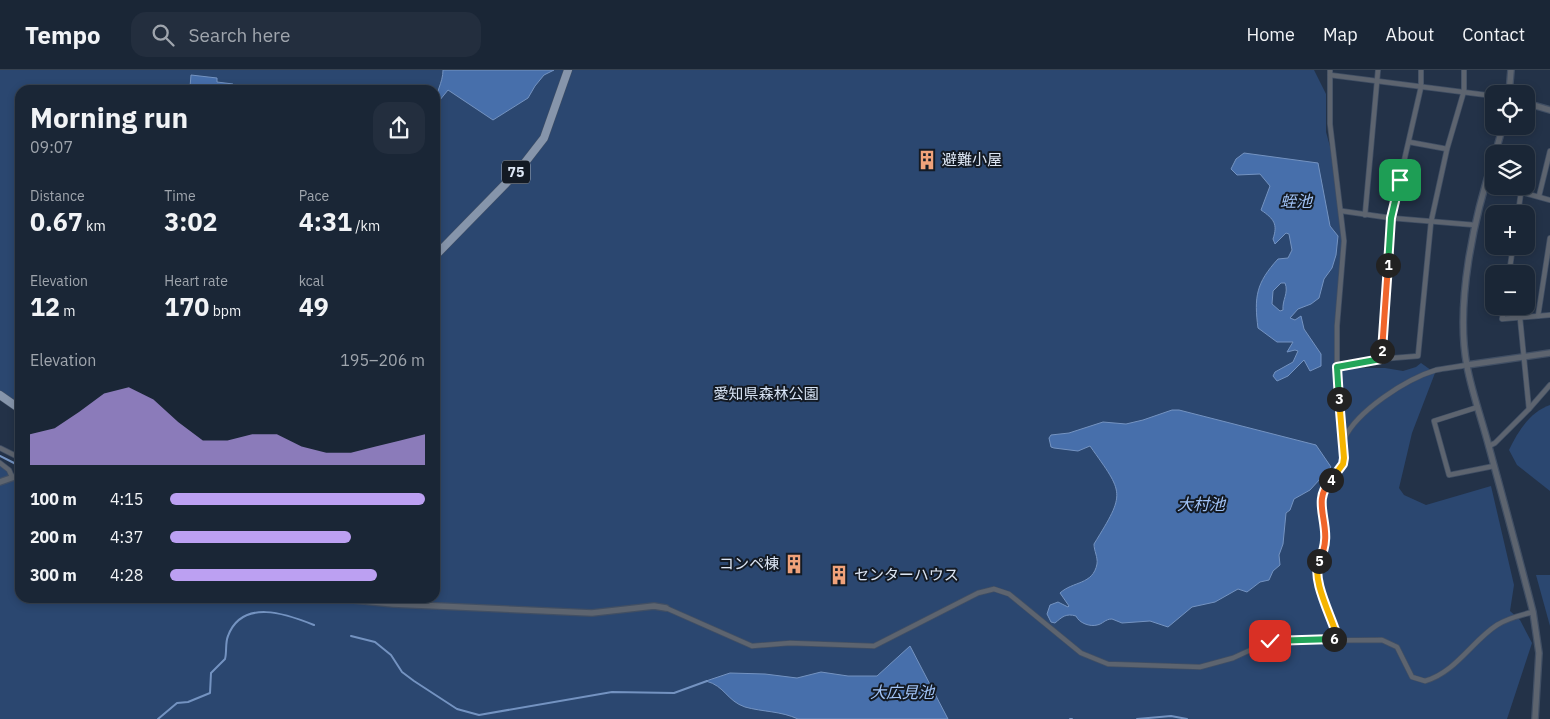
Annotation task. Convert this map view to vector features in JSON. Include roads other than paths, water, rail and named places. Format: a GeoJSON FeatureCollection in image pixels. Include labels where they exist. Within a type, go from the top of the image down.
{"type":"FeatureCollection","features":[{"type":"Feature","properties":{"kind":"main road","name":"75"},"geometry":{"type":"LineString","coordinates":[[440,251],[520,169],[544,138],[568,70]]}},
{"type":"Feature","properties":{"kind":"main road"},"geometry":{"type":"LineString","coordinates":[[0,395],[15,406]]}},
{"type":"Feature","properties":{"kind":"street"},"geometry":{"type":"LineString","coordinates":[[1365,215],[1378,70]]}},
{"type":"Feature","properties":{"kind":"street"},"geometry":{"type":"LineString","coordinates":[[1381,359],[1391,218],[1421,87],[1421,70]]}},
{"type":"Feature","properties":{"kind":"street"},"geometry":{"type":"LineString","coordinates":[[1337,367],[1381,359],[1418,356],[1430,222],[1446,149],[1464,91],[1464,70]]}},
{"type":"Feature","properties":{"kind":"street"},"geometry":{"type":"LineString","coordinates":[[1510,85],[1511,70]]}},
{"type":"Feature","properties":{"kind":"street"},"geometry":{"type":"LineString","coordinates":[[1338,639],[1316,571],[1325,549],[1327,538],[1321,501],[1325,488],[1343,464],[1337,367],[1337,326],[1344,241],[1342,211],[1330,124],[1330,73],[1377,82],[1485,94]]}},
{"type":"Feature","properties":{"kind":"street"},"geometry":{"type":"LineString","coordinates":[[1535,106],[1550,110]]}},
{"type":"Feature","properties":{"kind":"street"},"geometry":{"type":"LineString","coordinates":[[1409,142],[1446,149]]}},
{"type":"Feature","properties":{"kind":"street"},"geometry":{"type":"LineString","coordinates":[[1539,196],[1550,151]]}},
{"type":"Feature","properties":{"kind":"street"},"geometry":{"type":"LineString","coordinates":[[1485,180],[1475,226],[1464,321],[1467,365],[1534,612],[1539,653],[1535,719]]}},
{"type":"Feature","properties":{"kind":"street"},"geometry":{"type":"LineString","coordinates":[[1535,195],[1550,200]]}},
{"type":"Feature","properties":{"kind":"street"},"geometry":{"type":"LineString","coordinates":[[1342,211],[1475,226]]}},
{"type":"Feature","properties":{"kind":"street"},"geometry":{"type":"LineString","coordinates":[[1538,316],[1550,238]]}},
{"type":"Feature","properties":{"kind":"street"},"geometry":{"type":"LineString","coordinates":[[1503,315],[1502,319],[1550,315]]}},
{"type":"Feature","properties":{"kind":"street"},"geometry":{"type":"LineString","coordinates":[[1520,318],[1522,357],[1529,409]]}},
{"type":"Feature","properties":{"kind":"street"},"geometry":{"type":"LineString","coordinates":[[1343,443],[1351,426],[1386,396],[1436,370],[1550,354]]}},
{"type":"Feature","properties":{"kind":"street"},"geometry":{"type":"LineString","coordinates":[[1489,446],[1495,443],[1529,409],[1550,385]]}},
{"type":"Feature","properties":{"kind":"street"},"geometry":{"type":"LineString","coordinates":[[1478,406],[1434,421],[1450,476],[1494,466]]}},
{"type":"Feature","properties":{"kind":"street"},"geometry":{"type":"LineString","coordinates":[[0,448],[15,456]]}},
{"type":"Feature","properties":{"kind":"street"},"geometry":{"type":"LineString","coordinates":[[0,463],[15,474]]}},
{"type":"Feature","properties":{"kind":"street"},"geometry":{"type":"LineString","coordinates":[[0,482],[15,477]]}},
{"type":"Feature","properties":{"kind":"street"},"geometry":{"type":"LineString","coordinates":[[383,603],[592,612],[654,606],[666,608],[752,646],[790,643],[874,646],[978,593],[994,589],[1009,594],[1081,653],[1108,664],[1209,666],[1270,641],[1382,640],[1393,644],[1400,652],[1412,677],[1425,682],[1450,668],[1496,626],[1512,618],[1534,612]]}},
{"type":"Feature","properties":{"kind":"water"},"geometry":{"type":"Polygon","coordinates":[[[443,70],[554,70],[544,75],[528,98],[493,120],[448,90],[440,100],[443,70]]]}},
{"type":"Feature","properties":{"kind":"water"},"geometry":{"type":"Polygon","coordinates":[[[191,75],[217,78],[217,82],[233,84],[233,85],[190,85],[191,75]]]}},
{"type":"Feature","properties":{"kind":"water","name":"蛭池"},"geometry":{"type":"Polygon","coordinates":[[[1244,153],[1318,163],[1330,226],[1338,236],[1336,255],[1332,268],[1324,279],[1319,298],[1311,304],[1298,309],[1290,318],[1295,320],[1301,316],[1304,329],[1321,354],[1321,366],[1310,371],[1304,360],[1288,376],[1277,381],[1273,376],[1275,372],[1293,362],[1298,351],[1287,352],[1293,342],[1277,342],[1258,328],[1257,299],[1258,291],[1265,276],[1278,259],[1288,258],[1292,250],[1289,234],[1286,233],[1275,244],[1273,239],[1274,222],[1261,210],[1270,186],[1260,174],[1237,175],[1231,169],[1236,159],[1244,153]],[[1281,283],[1273,291],[1272,304],[1280,311],[1283,310],[1286,290],[1285,283],[1281,283]]]}},
{"type":"Feature","properties":{"kind":"water","name":"大村池"},"geometry":{"type":"Polygon","coordinates":[[[1172,410],[1179,410],[1316,445],[1331,467],[1310,490],[1294,499],[1290,510],[1286,513],[1283,544],[1279,555],[1280,565],[1273,571],[1269,580],[1260,582],[1247,592],[1238,589],[1215,602],[1192,607],[1168,627],[1150,621],[1122,623],[1112,619],[1091,625],[1085,624],[1076,616],[1069,615],[1062,617],[1055,623],[1051,622],[1047,614],[1050,605],[1058,602],[1069,606],[1060,593],[1087,579],[1095,571],[1097,561],[1094,544],[1112,513],[1117,494],[1115,484],[1090,446],[1078,451],[1054,448],[1051,447],[1049,438],[1051,435],[1069,433],[1103,422],[1126,424],[1172,410]]]}},
{"type":"Feature","properties":{"kind":"water","name":"大広見池"},"geometry":{"type":"Polygon","coordinates":[[[910,646],[948,719],[798,719],[785,714],[745,707],[734,701],[718,686],[706,681],[730,673],[765,674],[797,678],[821,672],[848,676],[877,676],[910,646]]]}},
{"type":"Feature","properties":{"kind":"waterway"},"geometry":{"type":"LineString","coordinates":[[0,456],[15,464]]}},
{"type":"Feature","properties":{"kind":"waterway"},"geometry":{"type":"LineString","coordinates":[[158,719],[177,703],[188,702],[210,693],[211,673],[225,659],[228,636],[235,624],[244,617],[254,613],[266,612],[291,617],[314,625]]}},
{"type":"Feature","properties":{"kind":"waterway"},"geometry":{"type":"LineString","coordinates":[[351,636],[375,642],[391,655],[402,672],[414,681],[457,709],[479,715],[612,692],[674,693],[707,681]]}},
{"type":"Feature","properties":{"kind":"waterway"},"geometry":{"type":"LineString","coordinates":[[1137,719],[1171,716],[1187,719]]}},
{"type":"Feature","properties":{"kind":"place","name":"避難小屋"},"geometry":{"type":"Point","coordinates":[927,160]}},
{"type":"Feature","properties":{"kind":"place","name":"コンペ棟"},"geometry":{"type":"Point","coordinates":[794,564]}},
{"type":"Feature","properties":{"kind":"place","name":"センターハウス"},"geometry":{"type":"Point","coordinates":[839,575]}},
{"type":"Feature","properties":{"kind":"park label","name":"愛知県森林公園"},"geometry":{"type":"Point","coordinates":[766,394]}}]}
